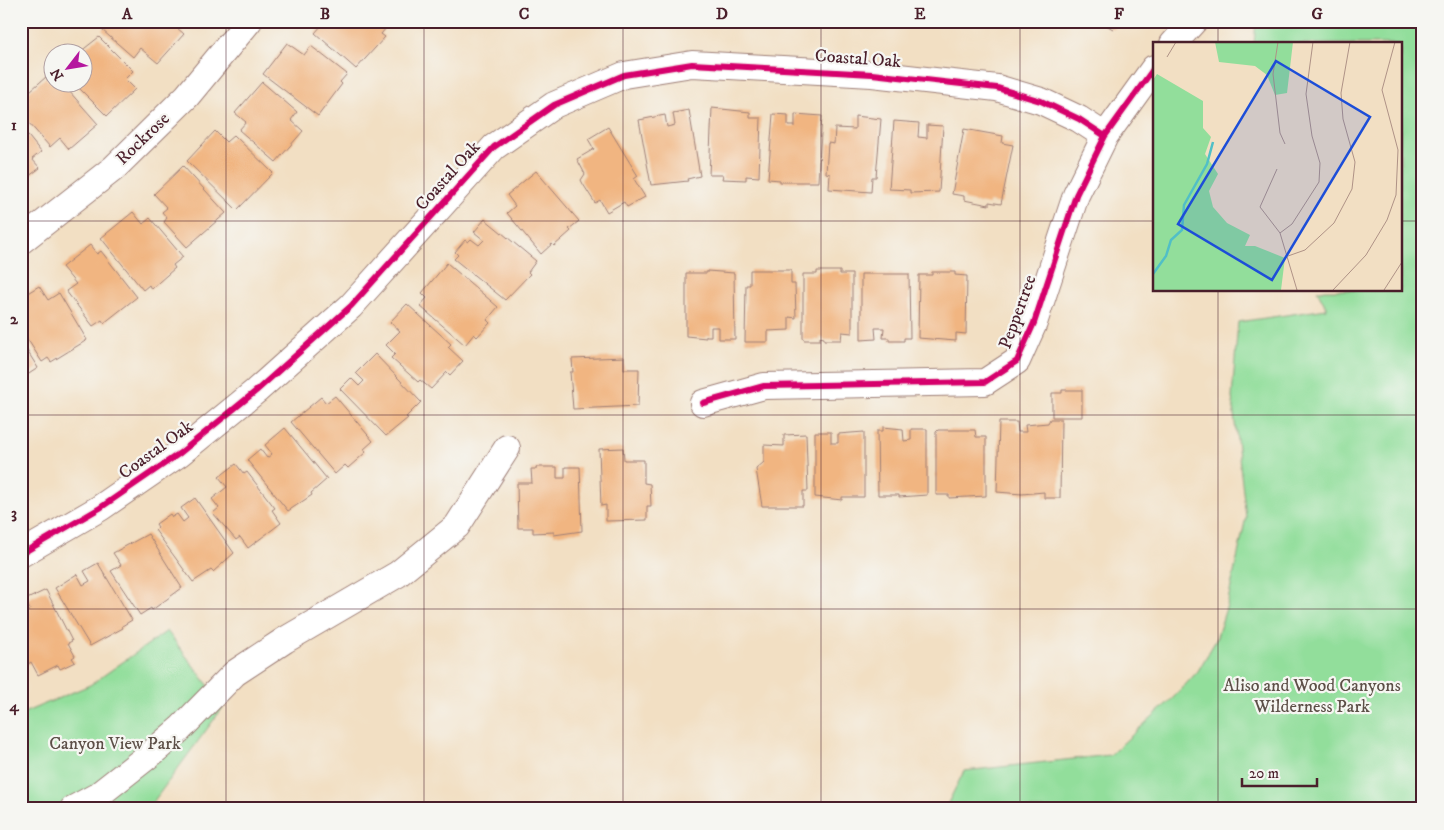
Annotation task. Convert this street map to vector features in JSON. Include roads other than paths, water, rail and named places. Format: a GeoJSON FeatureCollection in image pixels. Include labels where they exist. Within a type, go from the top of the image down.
{"type":"FeatureCollection","features":[{"type":"Feature","properties":{"kind":"street","name":"Rockrose"},"geometry":{"type":"LineString","coordinates":[[21,241],[120,161],[187,96],[249,21]]}},
{"type":"Feature","properties":{"kind":"street"},"geometry":{"type":"LineString","coordinates":[[1174,42],[1194,21]]}},
{"type":"Feature","properties":{"kind":"street","name":"Coastal Oak"},"geometry":{"type":"LineString","coordinates":[[21,554],[100,508],[180,453],[256,391],[351,306],[494,147],[554,105],[624,75],[692,64],[872,74],[997,88],[1041,101],[1079,119],[1106,136]]}},
{"type":"Feature","properties":{"kind":"street","name":"Peppertree"},"geometry":{"type":"LineString","coordinates":[[703,403],[764,386],[985,382],[1017,361],[1034,323],[1076,195],[1106,136],[1153,69]]}},
{"type":"Feature","properties":{"kind":"street"},"geometry":{"type":"LineString","coordinates":[[73,809],[97,796],[153,752],[180,729],[235,672],[285,640],[398,574],[457,526],[507,448]]}},
{"type":"Feature","properties":{"kind":"waterway"},"geometry":{"type":"LineString","coordinates":[[1400,809],[1423,801]]}},
{"type":"Feature","properties":{"kind":"park label","name":"Aliso and Wood Canyons Wilderness Park"},"geometry":{"type":"Point","coordinates":[1312,696]}},
{"type":"Feature","properties":{"kind":"park label","name":"Canyon View Park"},"geometry":{"type":"Point","coordinates":[115,744]}}]}
